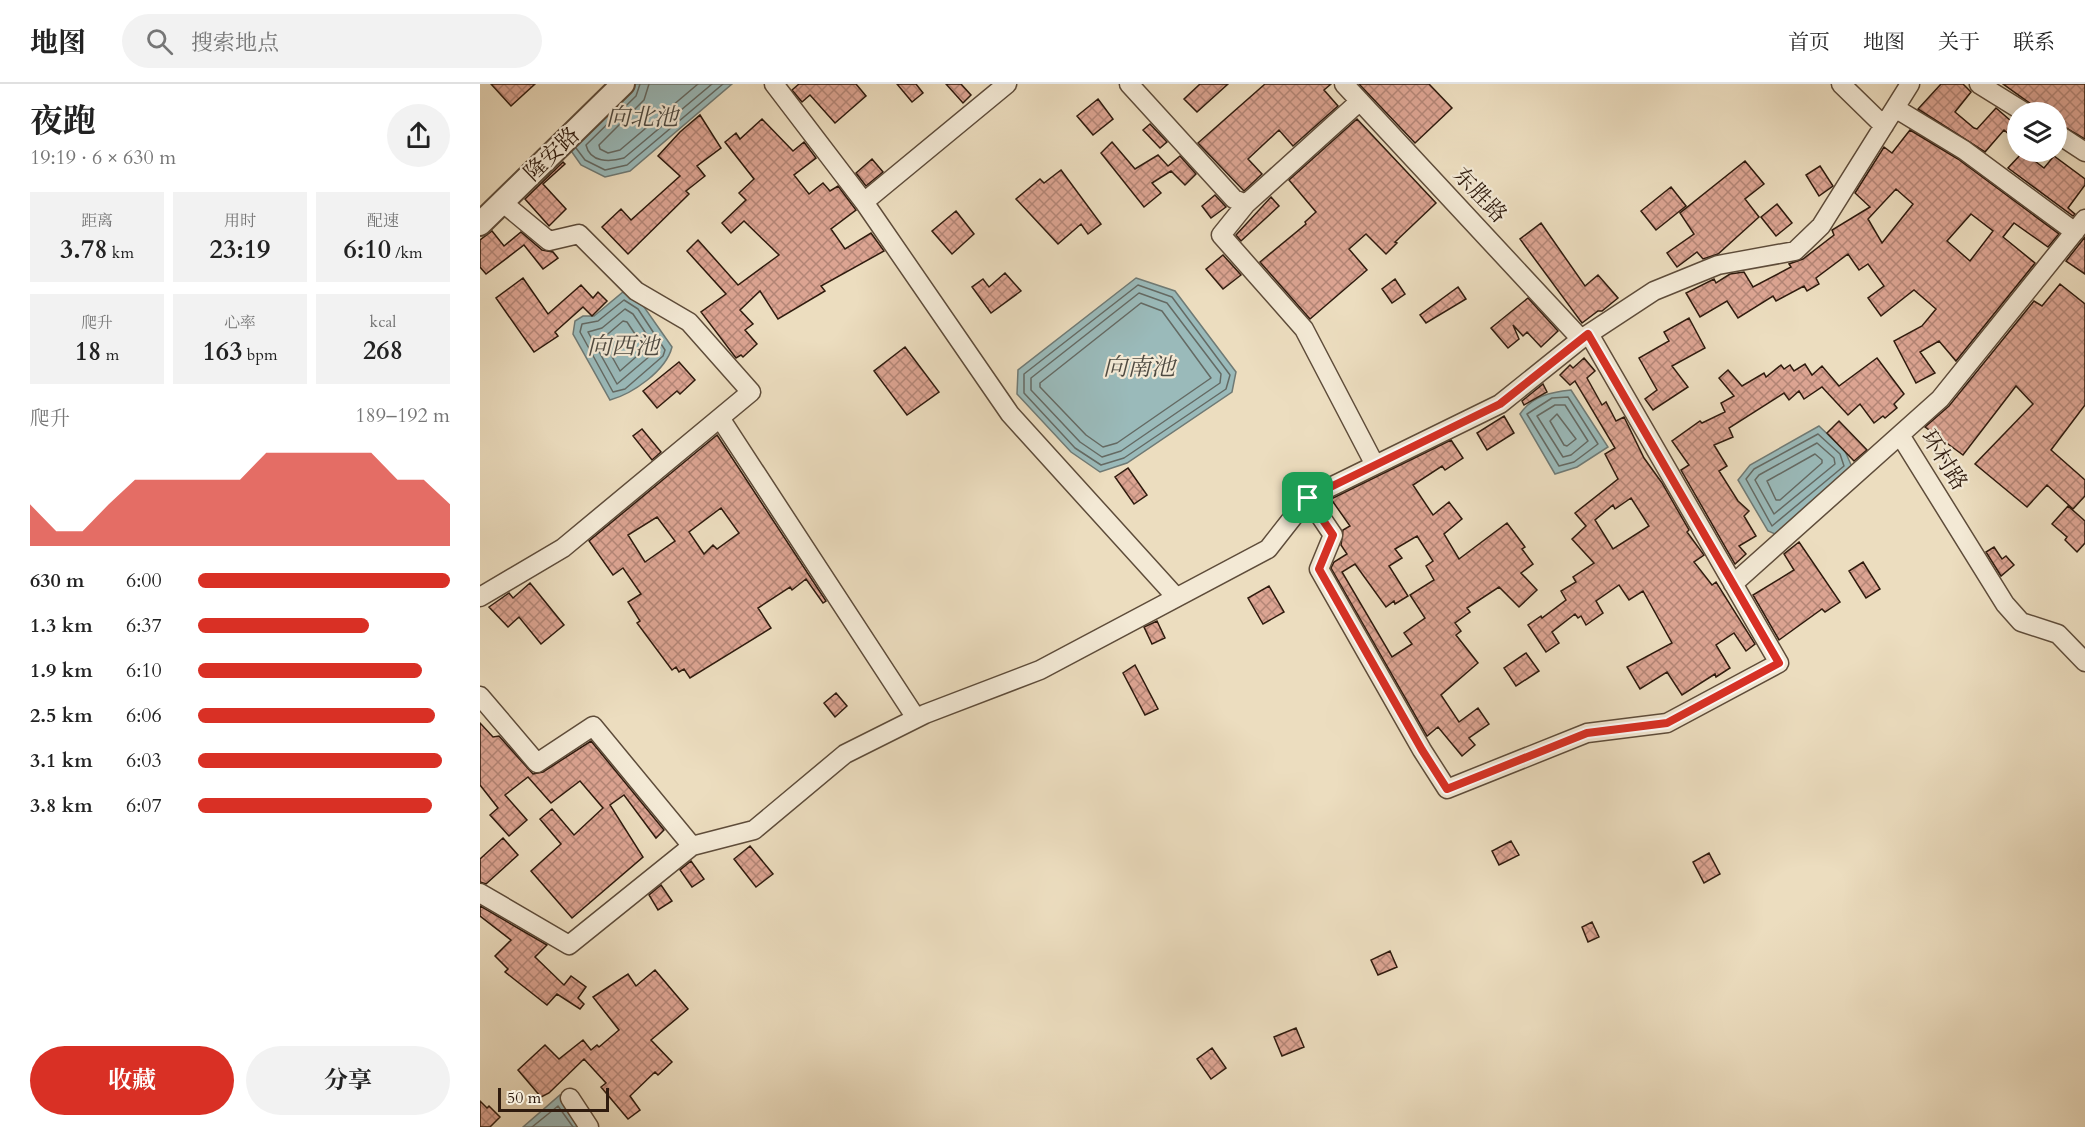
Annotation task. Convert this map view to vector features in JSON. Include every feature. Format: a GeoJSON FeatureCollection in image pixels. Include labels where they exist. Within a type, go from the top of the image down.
{"type":"FeatureCollection","features":[{"type":"Feature","properties":{"kind":"street","name":"隆安路"},"geometry":{"type":"LineString","coordinates":[[487,213],[623,84]]}},
{"type":"Feature","properties":{"kind":"street"},"geometry":{"type":"LineString","coordinates":[[774,84],[864,202],[1010,414],[1176,597]]}},
{"type":"Feature","properties":{"kind":"street"},"geometry":{"type":"LineString","coordinates":[[864,202],[1007,84]]}},
{"type":"Feature","properties":{"kind":"street"},"geometry":{"type":"LineString","coordinates":[[1129,84],[1234,199],[1246,204]]}},
{"type":"Feature","properties":{"kind":"street","name":"东胜路"},"geometry":{"type":"LineString","coordinates":[[1308,498],[1333,535],[1319,569],[1422,750],[1447,789],[1587,733],[1667,723],[1779,663],[1585,337],[1344,84]]}},
{"type":"Feature","properties":{"kind":"street"},"geometry":{"type":"LineString","coordinates":[[1841,84],[1884,126]]}},
{"type":"Feature","properties":{"kind":"street"},"geometry":{"type":"LineString","coordinates":[[480,893],[569,945],[692,846],[754,830],[845,754],[916,718],[1040,670],[1268,549],[1308,498],[1500,404],[1585,337],[1654,291],[1718,265],[1794,251],[1821,226],[1910,84]]}},
{"type":"Feature","properties":{"kind":"street"},"geometry":{"type":"LineString","coordinates":[[1979,84],[2008,102]]}},
{"type":"Feature","properties":{"kind":"street"},"geometry":{"type":"LineString","coordinates":[[1360,101],[1246,204],[1221,235],[1304,329],[1375,465]]}},
{"type":"Feature","properties":{"kind":"street"},"geometry":{"type":"LineString","coordinates":[[1895,108],[2080,226]]}},
{"type":"Feature","properties":{"kind":"street"},"geometry":{"type":"LineString","coordinates":[[2067,140],[2085,152]]}},
{"type":"Feature","properties":{"kind":"street"},"geometry":{"type":"LineString","coordinates":[[480,597],[563,548],[751,392],[689,322],[636,291],[579,234],[549,241],[487,213]]}},
{"type":"Feature","properties":{"kind":"street","name":"环村路"},"geometry":{"type":"LineString","coordinates":[[2080,226],[1940,399],[1900,435],[2005,604],[2021,622],[2058,634],[2085,662]]}},
{"type":"Feature","properties":{"kind":"street"},"geometry":{"type":"LineString","coordinates":[[720,418],[916,718]]}},
{"type":"Feature","properties":{"kind":"street"},"geometry":{"type":"LineString","coordinates":[[1733,584],[1900,435]]}},
{"type":"Feature","properties":{"kind":"street"},"geometry":{"type":"LineString","coordinates":[[480,696],[537,764],[593,726],[692,846]]}},
{"type":"Feature","properties":{"kind":"street"},"geometry":{"type":"LineString","coordinates":[[570,1098],[589,1127]]}},
{"type":"Feature","properties":{"kind":"water","name":"向北池"},"geometry":{"type":"Polygon","coordinates":[[[629,84],[732,84],[630,171],[605,177],[581,165],[567,145],[629,84]]]}},
{"type":"Feature","properties":{"kind":"water","name":"向南池"},"geometry":{"type":"Polygon","coordinates":[[[1136,278],[1175,291],[1236,372],[1232,392],[1127,463],[1100,472],[1071,452],[1017,394],[1018,370],[1136,278]]]}},
{"type":"Feature","properties":{"kind":"water","name":"向西池"},"geometry":{"type":"Polygon","coordinates":[[[623,292],[642,304],[672,347],[669,356],[656,373],[628,393],[610,400],[573,334],[575,321],[583,316],[594,316],[623,292]]]}},
{"type":"Feature","properties":{"kind":"water"},"geometry":{"type":"Polygon","coordinates":[[[1571,390],[1608,447],[1577,467],[1555,474],[1520,414],[1530,403],[1542,396],[1571,390]]]}},
{"type":"Feature","properties":{"kind":"water"},"geometry":{"type":"Polygon","coordinates":[[[1819,426],[1845,451],[1852,467],[1775,534],[1768,531],[1738,480],[1750,465],[1819,426]]]}},
{"type":"Feature","properties":{"kind":"water"},"geometry":{"type":"Polygon","coordinates":[[[560,1095],[580,1127],[523,1127],[560,1095]]]}},
{"type":"Feature","properties":{"kind":"building"},"geometry":{"type":"Polygon","coordinates":[[[491,84],[535,84],[511,106],[491,84]]]}},
{"type":"Feature","properties":{"kind":"building"},"geometry":{"type":"Polygon","coordinates":[[[799,84],[856,84],[866,96],[835,123],[810,95],[802,102],[792,90],[799,84]]]}},
{"type":"Feature","properties":{"kind":"building"},"geometry":{"type":"Polygon","coordinates":[[[897,84],[916,84],[923,93],[912,102],[897,84]]]}},
{"type":"Feature","properties":{"kind":"building"},"geometry":{"type":"Polygon","coordinates":[[[946,84],[961,84],[971,95],[963,103],[946,84]]]}},
{"type":"Feature","properties":{"kind":"building"},"geometry":{"type":"Polygon","coordinates":[[[1200,84],[1228,84],[1197,112],[1184,99],[1200,84]]]}},
{"type":"Feature","properties":{"kind":"building"},"geometry":{"type":"Polygon","coordinates":[[[1265,84],[1331,84],[1324,90],[1338,106],[1293,146],[1279,130],[1248,159],[1262,174],[1244,191],[1198,143],[1265,84]]]}},
{"type":"Feature","properties":{"kind":"building"},"geometry":{"type":"Polygon","coordinates":[[[1359,84],[1429,84],[1452,108],[1415,143],[1359,84]]]}},
{"type":"Feature","properties":{"kind":"building"},"geometry":{"type":"Polygon","coordinates":[[[1941,84],[1963,84],[1971,92],[1955,112],[1977,129],[1996,108],[2007,118],[2007,133],[2004,130],[1985,152],[1918,109],[1941,84]]]}},
{"type":"Feature","properties":{"kind":"building"},"geometry":{"type":"Polygon","coordinates":[[[2003,84],[2085,84],[2085,139],[2067,128],[2067,102],[2028,102],[2003,84]]]}},
{"type":"Feature","properties":{"kind":"building"},"geometry":{"type":"Polygon","coordinates":[[[1098,99],[1113,119],[1093,135],[1077,116],[1098,99]]]}},
{"type":"Feature","properties":{"kind":"building"},"geometry":{"type":"Polygon","coordinates":[[[700,115],[721,148],[697,166],[705,176],[686,191],[689,194],[628,254],[602,227],[621,209],[631,220],[680,176],[658,156],[680,132],[700,115]]]}},
{"type":"Feature","properties":{"kind":"building"},"geometry":{"type":"Polygon","coordinates":[[[762,119],[793,151],[804,142],[816,158],[794,175],[809,194],[823,183],[830,191],[838,186],[856,210],[831,229],[845,249],[871,233],[884,251],[821,286],[825,291],[778,319],[760,291],[740,310],[753,324],[745,330],[757,344],[743,357],[741,355],[736,358],[701,312],[726,294],[687,251],[698,240],[738,285],[779,255],[744,221],[731,233],[722,223],[746,200],[739,193],[754,179],[725,142],[736,133],[740,139],[762,119]]]}},
{"type":"Feature","properties":{"kind":"building"},"geometry":{"type":"Polygon","coordinates":[[[1357,119],[1436,203],[1395,242],[1397,243],[1386,254],[1366,234],[1349,249],[1367,270],[1310,319],[1260,262],[1306,224],[1305,222],[1316,212],[1289,180],[1357,119]]]}},
{"type":"Feature","properties":{"kind":"building"},"geometry":{"type":"Polygon","coordinates":[[[1150,124],[1167,142],[1160,148],[1143,130],[1150,124]]]}},
{"type":"Feature","properties":{"kind":"building"},"geometry":{"type":"Polygon","coordinates":[[[1910,130],[1958,159],[2059,234],[2048,247],[2014,223],[2003,237],[2035,263],[1956,361],[1939,341],[1920,352],[1935,373],[1916,383],[1894,341],[1922,326],[1936,309],[1914,290],[1881,316],[1868,298],[1884,286],[1868,264],[1859,270],[1848,254],[1816,278],[1819,284],[1807,291],[1804,286],[1776,301],[1773,296],[1738,318],[1727,301],[1700,317],[1686,293],[1714,279],[1716,283],[1730,274],[1744,272],[1753,287],[1791,267],[1789,264],[1803,259],[1834,235],[1832,230],[1870,207],[1855,193],[1884,147],[1892,153],[1910,130]],[[1896,189],[1868,219],[1882,243],[1913,204],[1896,189]],[[1971,214],[1947,241],[1970,261],[1993,231],[1971,214]]]}},
{"type":"Feature","properties":{"kind":"building"},"geometry":{"type":"Polygon","coordinates":[[[1112,142],[1135,169],[1158,155],[1168,166],[1180,156],[1196,174],[1185,185],[1171,171],[1152,183],[1161,193],[1144,207],[1101,153],[1112,142]]]}},
{"type":"Feature","properties":{"kind":"building"},"geometry":{"type":"Polygon","coordinates":[[[872,159],[883,172],[866,186],[856,173],[872,159]]]}},
{"type":"Feature","properties":{"kind":"building"},"geometry":{"type":"Polygon","coordinates":[[[1745,161],[1764,184],[1745,199],[1759,217],[1718,254],[1703,259],[1697,252],[1677,267],[1667,253],[1694,234],[1680,213],[1745,161]]]}},
{"type":"Feature","properties":{"kind":"building"},"geometry":{"type":"Polygon","coordinates":[[[563,162],[565,164],[543,184],[566,209],[549,226],[525,199],[563,162]]]}},
{"type":"Feature","properties":{"kind":"building"},"geometry":{"type":"Polygon","coordinates":[[[2014,162],[2036,162],[2044,168],[2049,162],[2062,162],[2085,179],[2085,185],[2068,208],[2075,214],[2073,216],[2008,168],[2014,162]]]}},
{"type":"Feature","properties":{"kind":"building"},"geometry":{"type":"Polygon","coordinates":[[[1820,166],[1833,186],[1819,196],[1806,175],[1820,166]]]}},
{"type":"Feature","properties":{"kind":"building"},"geometry":{"type":"Polygon","coordinates":[[[1061,170],[1101,224],[1088,234],[1081,224],[1058,244],[1016,199],[1040,179],[1044,183],[1061,170]]]}},
{"type":"Feature","properties":{"kind":"building"},"geometry":{"type":"Polygon","coordinates":[[[1671,187],[1686,206],[1656,230],[1641,211],[1671,187]]]}},
{"type":"Feature","properties":{"kind":"building"},"geometry":{"type":"Polygon","coordinates":[[[1215,195],[1226,207],[1211,218],[1202,206],[1215,195]]]}},
{"type":"Feature","properties":{"kind":"building"},"geometry":{"type":"Polygon","coordinates":[[[1271,197],[1279,206],[1241,241],[1236,235],[1271,197]]]}},
{"type":"Feature","properties":{"kind":"building"},"geometry":{"type":"Polygon","coordinates":[[[1777,204],[1792,223],[1776,236],[1761,217],[1777,204]]]}},
{"type":"Feature","properties":{"kind":"building"},"geometry":{"type":"Polygon","coordinates":[[[956,211],[974,234],[952,254],[932,231],[956,211]]]}},
{"type":"Feature","properties":{"kind":"building"},"geometry":{"type":"Polygon","coordinates":[[[1541,223],[1585,286],[1598,275],[1618,298],[1582,323],[1520,239],[1541,223]]]}},
{"type":"Feature","properties":{"kind":"building"},"geometry":{"type":"Polygon","coordinates":[[[492,231],[504,246],[521,232],[542,250],[553,252],[558,258],[543,269],[524,245],[486,274],[480,267],[480,240],[492,231]]]}},
{"type":"Feature","properties":{"kind":"building"},"geometry":{"type":"Polygon","coordinates":[[[2085,237],[2085,274],[2066,261],[2085,237]]]}},
{"type":"Feature","properties":{"kind":"building"},"geometry":{"type":"Polygon","coordinates":[[[1223,255],[1241,275],[1223,289],[1206,269],[1223,255]]]}},
{"type":"Feature","properties":{"kind":"building"},"geometry":{"type":"Polygon","coordinates":[[[1005,273],[1021,291],[991,313],[972,287],[983,279],[989,287],[1005,273]]]}},
{"type":"Feature","properties":{"kind":"building"},"geometry":{"type":"Polygon","coordinates":[[[523,278],[548,314],[581,285],[593,298],[598,292],[607,301],[592,316],[583,307],[555,332],[558,336],[534,352],[496,298],[523,278]]]}},
{"type":"Feature","properties":{"kind":"building"},"geometry":{"type":"Polygon","coordinates":[[[1395,279],[1405,294],[1392,303],[1382,289],[1395,279]]]}},
{"type":"Feature","properties":{"kind":"building"},"geometry":{"type":"Polygon","coordinates":[[[2060,284],[2085,304],[2085,405],[2051,450],[2085,480],[2085,496],[2073,509],[2047,485],[2027,507],[1975,464],[2033,404],[2016,386],[1963,455],[1925,427],[1949,406],[2034,301],[2042,306],[2060,284]]]}},
{"type":"Feature","properties":{"kind":"building"},"geometry":{"type":"Polygon","coordinates":[[[1458,287],[1466,299],[1426,323],[1420,315],[1458,287]]]}},
{"type":"Feature","properties":{"kind":"building"},"geometry":{"type":"Polygon","coordinates":[[[1528,298],[1558,331],[1541,347],[1527,332],[1523,336],[1513,325],[1519,339],[1508,348],[1491,328],[1528,298]]]}},
{"type":"Feature","properties":{"kind":"building"},"geometry":{"type":"Polygon","coordinates":[[[1689,318],[1705,348],[1672,366],[1688,387],[1653,410],[1645,399],[1657,390],[1639,358],[1669,341],[1664,332],[1689,318]]]}},
{"type":"Feature","properties":{"kind":"building"},"geometry":{"type":"Polygon","coordinates":[[[905,347],[939,392],[907,415],[874,371],[905,347]]]}},
{"type":"Feature","properties":{"kind":"building"},"geometry":{"type":"Polygon","coordinates":[[[1584,358],[1595,371],[1587,378],[1602,405],[1606,402],[1616,421],[1624,417],[1644,458],[1662,483],[1689,530],[1687,532],[1704,555],[1694,562],[1712,585],[1716,582],[1755,644],[1746,651],[1734,633],[1716,645],[1730,668],[1716,677],[1715,674],[1682,695],[1667,672],[1640,689],[1627,667],[1672,643],[1643,591],[1629,600],[1619,585],[1596,601],[1603,613],[1586,625],[1581,616],[1578,618],[1575,614],[1552,632],[1559,643],[1546,652],[1528,625],[1541,616],[1542,618],[1566,600],[1561,591],[1576,582],[1573,577],[1594,563],[1572,539],[1586,526],[1575,513],[1618,479],[1605,454],[1615,448],[1575,381],[1570,385],[1560,375],[1570,365],[1573,368],[1584,358]],[[1631,498],[1615,509],[1613,505],[1595,520],[1613,549],[1649,526],[1631,498]]]}},
{"type":"Feature","properties":{"kind":"building"},"geometry":{"type":"Polygon","coordinates":[[[1877,358],[1904,394],[1894,404],[1897,408],[1885,418],[1883,416],[1874,423],[1860,404],[1848,415],[1822,387],[1804,399],[1799,391],[1789,400],[1784,393],[1729,428],[1733,437],[1714,445],[1727,466],[1719,471],[1738,501],[1749,511],[1744,516],[1756,536],[1739,546],[1746,554],[1735,564],[1681,470],[1689,465],[1672,441],[1700,421],[1702,423],[1725,412],[1721,403],[1734,396],[1719,378],[1728,370],[1742,386],[1764,373],[1766,377],[1781,365],[1784,369],[1790,365],[1794,371],[1805,364],[1812,375],[1822,366],[1839,386],[1877,358]]]}},
{"type":"Feature","properties":{"kind":"building"},"geometry":{"type":"Polygon","coordinates":[[[679,362],[695,380],[680,394],[677,391],[657,408],[643,391],[679,362]]]}},
{"type":"Feature","properties":{"kind":"building"},"geometry":{"type":"Polygon","coordinates":[[[1543,384],[1547,392],[1524,405],[1522,401],[1543,384]]]}},
{"type":"Feature","properties":{"kind":"building"},"geometry":{"type":"Polygon","coordinates":[[[1504,416],[1514,433],[1487,450],[1477,433],[1504,416]]]}},
{"type":"Feature","properties":{"kind":"building"},"geometry":{"type":"Polygon","coordinates":[[[1839,421],[1867,450],[1854,461],[1827,433],[1839,421]]]}},
{"type":"Feature","properties":{"kind":"building"},"geometry":{"type":"Polygon","coordinates":[[[642,429],[661,452],[652,460],[633,436],[642,429]]]}},
{"type":"Feature","properties":{"kind":"building"},"geometry":{"type":"Polygon","coordinates":[[[717,435],[826,601],[823,603],[806,579],[792,590],[790,587],[758,608],[771,628],[690,678],[684,669],[679,672],[676,667],[672,670],[637,623],[640,621],[628,602],[641,594],[623,568],[613,575],[589,541],[717,435]],[[721,508],[689,532],[704,554],[713,545],[717,549],[739,533],[721,508]],[[657,517],[628,535],[645,562],[675,541],[657,517]]]}},
{"type":"Feature","properties":{"kind":"building"},"geometry":{"type":"Polygon","coordinates":[[[1451,440],[1463,458],[1445,470],[1442,466],[1413,485],[1433,515],[1449,502],[1462,519],[1444,534],[1459,559],[1507,523],[1525,547],[1522,549],[1533,564],[1521,573],[1537,590],[1519,607],[1499,587],[1467,608],[1470,612],[1455,623],[1461,631],[1456,635],[1478,663],[1441,695],[1459,722],[1478,708],[1489,724],[1469,738],[1475,745],[1462,756],[1438,727],[1427,736],[1331,568],[1334,562],[1347,554],[1341,545],[1343,530],[1350,526],[1331,499],[1451,440]],[[1417,536],[1395,549],[1402,558],[1389,566],[1408,596],[1386,607],[1355,564],[1342,572],[1392,657],[1412,644],[1404,633],[1425,618],[1410,595],[1434,580],[1426,566],[1433,561],[1417,536]]]}},
{"type":"Feature","properties":{"kind":"building"},"geometry":{"type":"Polygon","coordinates":[[[1128,468],[1147,495],[1134,504],[1115,477],[1128,468]]]}},
{"type":"Feature","properties":{"kind":"building"},"geometry":{"type":"Polygon","coordinates":[[[2068,506],[2085,521],[2085,543],[2077,552],[2065,540],[2067,537],[2052,524],[2068,506]]]}},
{"type":"Feature","properties":{"kind":"building"},"geometry":{"type":"Polygon","coordinates":[[[1799,542],[1840,602],[1825,612],[1822,609],[1779,640],[1753,595],[1794,570],[1784,554],[1799,542]]]}},
{"type":"Feature","properties":{"kind":"building"},"geometry":{"type":"Polygon","coordinates":[[[1994,547],[2002,559],[2006,556],[2014,565],[2001,576],[1986,552],[1994,547]]]}},
{"type":"Feature","properties":{"kind":"building"},"geometry":{"type":"Polygon","coordinates":[[[1863,562],[1880,589],[1866,598],[1849,571],[1863,562]]]}},
{"type":"Feature","properties":{"kind":"building"},"geometry":{"type":"Polygon","coordinates":[[[530,583],[564,625],[541,644],[519,617],[508,627],[489,607],[509,593],[513,598],[530,583]]]}},
{"type":"Feature","properties":{"kind":"building"},"geometry":{"type":"Polygon","coordinates":[[[1269,586],[1284,612],[1263,624],[1248,598],[1269,586]]]}},
{"type":"Feature","properties":{"kind":"building"},"geometry":{"type":"Polygon","coordinates":[[[1157,621],[1165,638],[1152,644],[1144,627],[1157,621]]]}},
{"type":"Feature","properties":{"kind":"building"},"geometry":{"type":"Polygon","coordinates":[[[1526,653],[1539,671],[1516,686],[1504,668],[1526,653]]]}},
{"type":"Feature","properties":{"kind":"building"},"geometry":{"type":"Polygon","coordinates":[[[1135,665],[1158,709],[1145,715],[1123,673],[1135,665]]]}},
{"type":"Feature","properties":{"kind":"building"},"geometry":{"type":"Polygon","coordinates":[[[836,693],[847,706],[835,717],[824,703],[836,693]]]}},
{"type":"Feature","properties":{"kind":"building"},"geometry":{"type":"Polygon","coordinates":[[[480,723],[493,737],[499,736],[533,774],[543,772],[591,741],[664,830],[656,838],[624,795],[610,805],[643,857],[572,918],[531,871],[561,844],[540,819],[552,809],[574,835],[603,808],[580,781],[551,803],[528,777],[505,795],[527,820],[509,836],[490,815],[498,808],[480,785],[480,723]]]}},
{"type":"Feature","properties":{"kind":"building"},"geometry":{"type":"Polygon","coordinates":[[[503,838],[518,855],[486,884],[480,882],[480,859],[503,838]]]}},
{"type":"Feature","properties":{"kind":"building"},"geometry":{"type":"Polygon","coordinates":[[[1511,841],[1519,855],[1499,865],[1492,851],[1511,841]]]}},
{"type":"Feature","properties":{"kind":"building"},"geometry":{"type":"Polygon","coordinates":[[[750,846],[773,874],[756,887],[734,859],[750,846]]]}},
{"type":"Feature","properties":{"kind":"building"},"geometry":{"type":"Polygon","coordinates":[[[1709,853],[1720,874],[1704,883],[1693,862],[1709,853]]]}},
{"type":"Feature","properties":{"kind":"building"},"geometry":{"type":"Polygon","coordinates":[[[691,861],[704,879],[692,887],[680,870],[691,861]]]}},
{"type":"Feature","properties":{"kind":"building"},"geometry":{"type":"Polygon","coordinates":[[[661,885],[672,901],[658,910],[649,895],[661,885]]]}},
{"type":"Feature","properties":{"kind":"building"},"geometry":{"type":"Polygon","coordinates":[[[480,906],[547,945],[535,957],[564,985],[571,976],[586,987],[578,998],[584,1004],[580,1009],[557,994],[547,1005],[505,972],[508,969],[495,956],[511,940],[480,916],[480,906]]]}},
{"type":"Feature","properties":{"kind":"building"},"geometry":{"type":"Polygon","coordinates":[[[1592,922],[1599,937],[1588,942],[1582,927],[1592,922]]]}},
{"type":"Feature","properties":{"kind":"building"},"geometry":{"type":"Polygon","coordinates":[[[1390,951],[1397,967],[1378,975],[1371,960],[1390,951]]]}},
{"type":"Feature","properties":{"kind":"building"},"geometry":{"type":"Polygon","coordinates":[[[655,970],[688,1009],[651,1040],[672,1062],[658,1075],[655,1072],[630,1096],[640,1110],[628,1119],[601,1087],[606,1083],[584,1059],[549,1093],[541,1097],[518,1070],[545,1045],[559,1059],[583,1040],[591,1050],[597,1045],[599,1047],[619,1030],[593,997],[628,974],[636,986],[655,970]]]}},
{"type":"Feature","properties":{"kind":"building"},"geometry":{"type":"Polygon","coordinates":[[[1296,1028],[1304,1047],[1282,1056],[1274,1037],[1296,1028]]]}},
{"type":"Feature","properties":{"kind":"building"},"geometry":{"type":"Polygon","coordinates":[[[1212,1048],[1226,1068],[1211,1079],[1197,1059],[1212,1048]]]}},
{"type":"Feature","properties":{"kind":"building"},"geometry":{"type":"Polygon","coordinates":[[[480,1101],[500,1117],[490,1127],[480,1127],[480,1101]]]}},
{"type":"Feature","properties":{"kind":"route"},"geometry":{"type":"LineString","coordinates":[[1588,334],[1779,663],[1667,723],[1587,733],[1447,789],[1422,750],[1319,569],[1333,535],[1308,498],[1500,404],[1588,334]]}}]}
